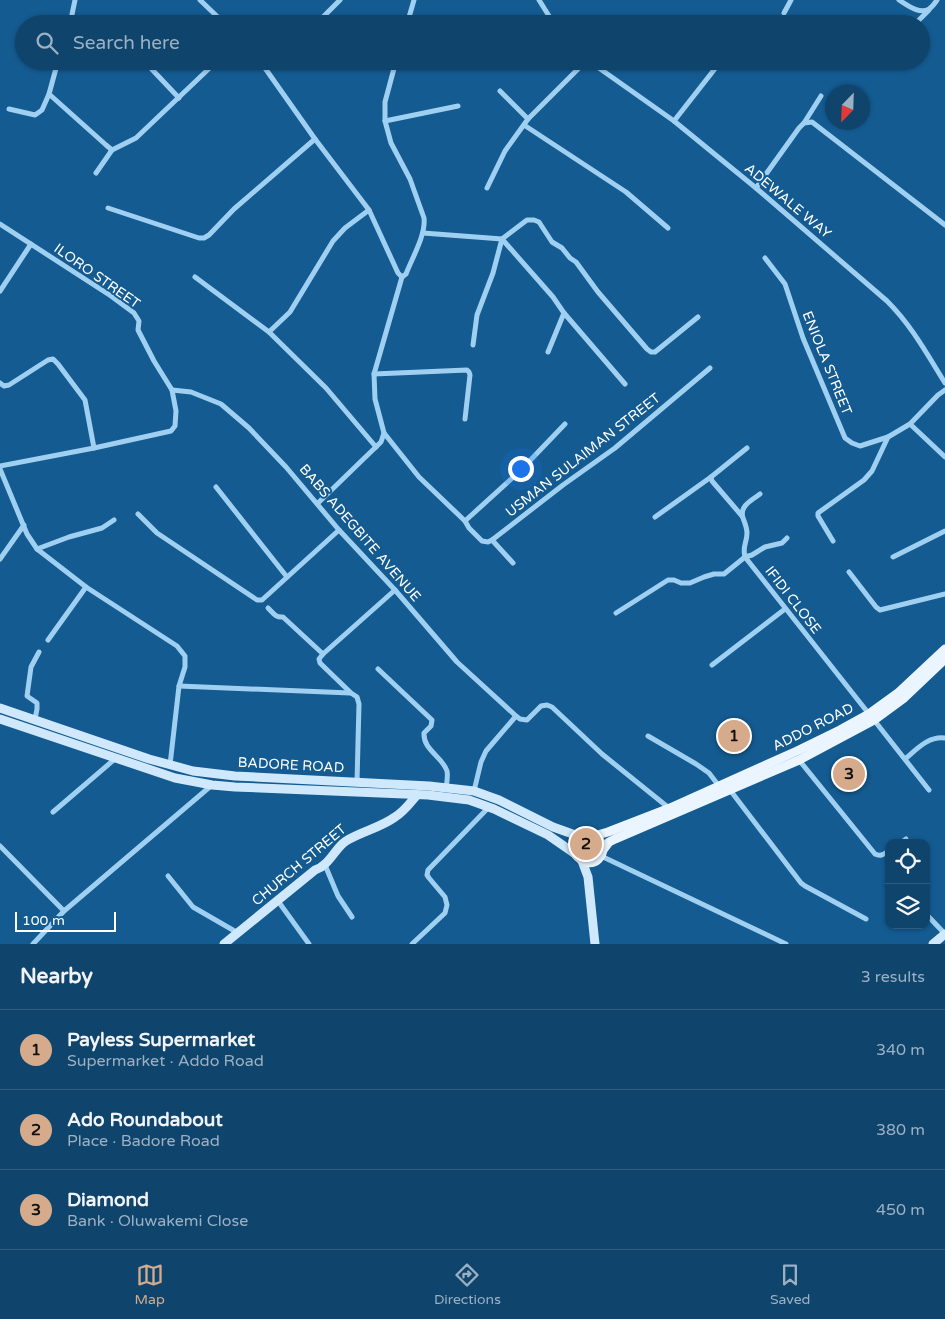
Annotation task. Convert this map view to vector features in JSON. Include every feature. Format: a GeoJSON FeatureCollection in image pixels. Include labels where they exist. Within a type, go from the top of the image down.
{"type":"FeatureCollection","features":[{"type":"Feature","properties":{"kind":"main road","name":"ADDO ROAD"},"geometry":{"type":"LineString","coordinates":[[594,836],[670,808],[872,717],[945,648]]}},
{"type":"Feature","properties":{"kind":"main road","name":"ADDO ROAD"},"geometry":{"type":"LineString","coordinates":[[602,853],[609,842],[799,760],[904,698],[945,659]]}},
{"type":"Feature","properties":{"kind":"main road","name":"BADORE ROAD"},"geometry":{"type":"LineString","coordinates":[[0,708],[141,757],[193,771],[235,776],[446,787],[474,792],[499,800],[553,827],[581,837]]}},
{"type":"Feature","properties":{"kind":"main road","name":"BADORE ROAD"},"geometry":{"type":"LineString","coordinates":[[0,719],[175,778],[212,785],[447,796],[469,800],[490,807],[548,835],[574,853]]}},
{"type":"Feature","properties":{"kind":"main road","name":"CHURCH STREET"},"geometry":{"type":"LineString","coordinates":[[224,944],[315,870],[325,865],[337,848],[344,842],[361,832],[382,825],[396,817],[417,795]]}},
{"type":"Feature","properties":{"kind":"main road"},"geometry":{"type":"LineString","coordinates":[[582,861],[587,863],[593,862],[602,853],[601,843],[596,837],[587,835],[581,837],[576,842],[574,853],[582,861],[588,877],[595,944]]}},
{"type":"Feature","properties":{"kind":"main road"},"geometry":{"type":"LineString","coordinates":[[588,877],[593,862]]}},
{"type":"Feature","properties":{"kind":"main road"},"geometry":{"type":"LineString","coordinates":[[933,944],[945,934]]}},
{"type":"Feature","properties":{"kind":"street"},"geometry":{"type":"LineString","coordinates":[[72,15],[75,0]]}},
{"type":"Feature","properties":{"kind":"street"},"geometry":{"type":"LineString","coordinates":[[200,0],[216,15]]}},
{"type":"Feature","properties":{"kind":"street"},"geometry":{"type":"LineString","coordinates":[[325,15],[340,0]]}},
{"type":"Feature","properties":{"kind":"street"},"geometry":{"type":"LineString","coordinates":[[410,15],[414,0]]}},
{"type":"Feature","properties":{"kind":"street"},"geometry":{"type":"LineString","coordinates":[[539,0],[548,15]]}},
{"type":"Feature","properties":{"kind":"street"},"geometry":{"type":"LineString","coordinates":[[784,13],[791,0]]}},
{"type":"Feature","properties":{"kind":"street"},"geometry":{"type":"LineString","coordinates":[[899,0],[909,7],[921,11],[928,10]]}},
{"type":"Feature","properties":{"kind":"street"},"geometry":{"type":"LineString","coordinates":[[923,15],[937,0]]}},
{"type":"Feature","properties":{"kind":"street"},"geometry":{"type":"LineString","coordinates":[[9,109],[35,115],[42,110],[56,70]]}},
{"type":"Feature","properties":{"kind":"street"},"geometry":{"type":"LineString","coordinates":[[153,70],[179,98]]}},
{"type":"Feature","properties":{"kind":"street"},"geometry":{"type":"LineString","coordinates":[[96,172],[112,150],[136,138],[208,70]]}},
{"type":"Feature","properties":{"kind":"street"},"geometry":{"type":"LineString","coordinates":[[266,70],[315,140],[368,210],[398,274],[402,277]]}},
{"type":"Feature","properties":{"kind":"street"},"geometry":{"type":"LineString","coordinates":[[394,70],[385,102],[385,121],[391,143],[410,179],[424,218],[424,224],[406,274],[402,277],[374,374],[375,399],[384,433],[419,477],[465,521],[468,528],[482,541],[488,542],[492,540],[513,563]]}},
{"type":"Feature","properties":{"kind":"street"},"geometry":{"type":"LineString","coordinates":[[487,188],[505,151],[528,118],[579,70]]}},
{"type":"Feature","properties":{"kind":"street","name":"ADEWALE WAY"},"geometry":{"type":"LineString","coordinates":[[601,70],[674,122],[756,188],[887,301],[901,314],[912,329],[945,384]]}},
{"type":"Feature","properties":{"kind":"street"},"geometry":{"type":"LineString","coordinates":[[674,122],[714,70]]}},
{"type":"Feature","properties":{"kind":"street"},"geometry":{"type":"LineString","coordinates":[[500,91],[528,118]]}},
{"type":"Feature","properties":{"kind":"street"},"geometry":{"type":"LineString","coordinates":[[49,94],[112,150]]}},
{"type":"Feature","properties":{"kind":"street"},"geometry":{"type":"LineString","coordinates":[[756,188],[804,123],[820,96]]}},
{"type":"Feature","properties":{"kind":"street"},"geometry":{"type":"LineString","coordinates":[[385,121],[458,106]]}},
{"type":"Feature","properties":{"kind":"street"},"geometry":{"type":"LineString","coordinates":[[804,123],[812,122],[945,225]]}},
{"type":"Feature","properties":{"kind":"street"},"geometry":{"type":"LineString","coordinates":[[524,125],[626,192],[668,228]]}},
{"type":"Feature","properties":{"kind":"street"},"geometry":{"type":"LineString","coordinates":[[108,208],[204,238],[210,235],[234,209],[315,140]]}},
{"type":"Feature","properties":{"kind":"street"},"geometry":{"type":"LineString","coordinates":[[269,332],[290,312],[333,241],[345,228],[368,210]]}},
{"type":"Feature","properties":{"kind":"street"},"geometry":{"type":"LineString","coordinates":[[473,345],[477,315],[493,272],[502,239],[527,220],[539,222],[552,242],[562,248],[576,262],[598,292],[651,352],[655,352],[698,317]]}},
{"type":"Feature","properties":{"kind":"street","name":"ILORO STREET"},"geometry":{"type":"LineString","coordinates":[[0,224],[134,313],[138,318],[138,330],[172,390]]}},
{"type":"Feature","properties":{"kind":"street"},"geometry":{"type":"LineString","coordinates":[[422,233],[502,239],[625,384]]}},
{"type":"Feature","properties":{"kind":"street"},"geometry":{"type":"LineString","coordinates":[[0,291],[31,244]]}},
{"type":"Feature","properties":{"kind":"street","name":"ENIOLA STREET"},"geometry":{"type":"LineString","coordinates":[[765,258],[784,284],[803,338],[845,438],[860,446],[888,437],[910,424],[945,390]]}},
{"type":"Feature","properties":{"kind":"street"},"geometry":{"type":"LineString","coordinates":[[195,277],[269,332],[326,388],[376,447]]}},
{"type":"Feature","properties":{"kind":"street"},"geometry":{"type":"LineString","coordinates":[[548,352],[564,313]]}},
{"type":"Feature","properties":{"kind":"street"},"geometry":{"type":"LineString","coordinates":[[0,383],[4,386],[10,385],[48,360],[53,359],[84,400],[94,448]]}},
{"type":"Feature","properties":{"kind":"street","name":"USMAN SULAIMAN STREET"},"geometry":{"type":"LineString","coordinates":[[492,540],[562,485],[615,448],[710,368]]}},
{"type":"Feature","properties":{"kind":"street"},"geometry":{"type":"LineString","coordinates":[[374,374],[466,370],[470,376],[464,419]]}},
{"type":"Feature","properties":{"kind":"street"},"geometry":{"type":"LineString","coordinates":[[170,765],[180,686],[185,668],[185,656],[177,646],[86,587],[37,549],[27,534],[0,468],[171,431],[175,426],[176,411],[172,390]]}},
{"type":"Feature","properties":{"kind":"street","name":"BABS ADEGBITE AVENUE"},"geometry":{"type":"LineString","coordinates":[[172,390],[191,392],[221,404],[249,428],[286,467],[457,662],[516,716]]}},
{"type":"Feature","properties":{"kind":"street"},"geometry":{"type":"LineString","coordinates":[[465,521],[520,471],[565,424]]}},
{"type":"Feature","properties":{"kind":"street"},"geometry":{"type":"LineString","coordinates":[[910,424],[945,456]]}},
{"type":"Feature","properties":{"kind":"street"},"geometry":{"type":"LineString","coordinates":[[318,503],[381,442],[384,433]]}},
{"type":"Feature","properties":{"kind":"street"},"geometry":{"type":"LineString","coordinates":[[833,541],[818,513],[864,480],[872,471],[888,437]]}},
{"type":"Feature","properties":{"kind":"street"},"geometry":{"type":"LineString","coordinates":[[655,517],[711,477],[747,448]]}},
{"type":"Feature","properties":{"kind":"street"},"geometry":{"type":"LineString","coordinates":[[711,477],[712,481],[742,516],[746,524],[747,536],[743,546],[745,556]]}},
{"type":"Feature","properties":{"kind":"street"},"geometry":{"type":"LineString","coordinates":[[216,487],[287,576]]}},
{"type":"Feature","properties":{"kind":"street"},"geometry":{"type":"LineString","coordinates":[[742,516],[747,504],[760,494]]}},
{"type":"Feature","properties":{"kind":"street"},"geometry":{"type":"LineString","coordinates":[[138,514],[157,533],[258,600],[262,600],[340,530]]}},
{"type":"Feature","properties":{"kind":"street"},"geometry":{"type":"LineString","coordinates":[[37,549],[69,537],[102,528],[114,520]]}},
{"type":"Feature","properties":{"kind":"street"},"geometry":{"type":"LineString","coordinates":[[0,559],[24,525]]}},
{"type":"Feature","properties":{"kind":"street"},"geometry":{"type":"LineString","coordinates":[[893,557],[945,531]]}},
{"type":"Feature","properties":{"kind":"street"},"geometry":{"type":"LineString","coordinates":[[616,613],[668,580],[690,583],[714,574],[724,574],[745,556],[752,555],[765,547],[782,543],[787,538]]}},
{"type":"Feature","properties":{"kind":"street","name":"IFIDI CLOSE"},"geometry":{"type":"LineString","coordinates":[[745,556],[929,790]]}},
{"type":"Feature","properties":{"kind":"street"},"geometry":{"type":"LineString","coordinates":[[849,572],[880,610],[945,594]]}},
{"type":"Feature","properties":{"kind":"street"},"geometry":{"type":"LineString","coordinates":[[48,640],[86,587]]}},
{"type":"Feature","properties":{"kind":"street"},"geometry":{"type":"LineString","coordinates":[[357,782],[359,704],[357,697],[350,693],[320,663],[319,659],[395,590]]}},
{"type":"Feature","properties":{"kind":"street"},"geometry":{"type":"LineString","coordinates":[[268,608],[276,616],[283,617],[295,626],[323,654]]}},
{"type":"Feature","properties":{"kind":"street"},"geometry":{"type":"LineString","coordinates":[[712,665],[785,609]]}},
{"type":"Feature","properties":{"kind":"street"},"geometry":{"type":"LineString","coordinates":[[35,719],[37,703],[27,696],[31,667],[39,652]]}},
{"type":"Feature","properties":{"kind":"street"},"geometry":{"type":"LineString","coordinates":[[378,669],[432,720],[431,726],[424,733],[424,739],[448,773],[446,787]]}},
{"type":"Feature","properties":{"kind":"street"},"geometry":{"type":"LineString","coordinates":[[180,686],[350,693]]}},
{"type":"Feature","properties":{"kind":"street"},"geometry":{"type":"LineString","coordinates":[[474,792],[481,762],[486,751],[516,716],[527,720],[541,706],[547,705],[552,707],[602,754],[670,808]]}},
{"type":"Feature","properties":{"kind":"street"},"geometry":{"type":"LineString","coordinates":[[648,736],[709,773],[719,786]]}},
{"type":"Feature","properties":{"kind":"street"},"geometry":{"type":"LineString","coordinates":[[905,759],[933,738],[945,738]]}},
{"type":"Feature","properties":{"kind":"street"},"geometry":{"type":"LineString","coordinates":[[53,812],[116,758]]}},
{"type":"Feature","properties":{"kind":"street"},"geometry":{"type":"LineString","coordinates":[[799,760],[875,854],[879,856],[885,854]]}},
{"type":"Feature","properties":{"kind":"street"},"geometry":{"type":"LineString","coordinates":[[33,944],[64,911],[212,785]]}},
{"type":"Feature","properties":{"kind":"street"},"geometry":{"type":"LineString","coordinates":[[730,790],[801,883],[866,919]]}},
{"type":"Feature","properties":{"kind":"street"},"geometry":{"type":"LineString","coordinates":[[412,944],[445,913],[447,905],[445,897],[427,875],[428,870],[490,807]]}},
{"type":"Feature","properties":{"kind":"street"},"geometry":{"type":"LineString","coordinates":[[0,846],[64,911]]}},
{"type":"Feature","properties":{"kind":"street"},"geometry":{"type":"LineString","coordinates":[[602,853],[778,942],[786,944]]}},
{"type":"Feature","properties":{"kind":"street"},"geometry":{"type":"LineString","coordinates":[[325,865],[338,896],[352,917]]}},
{"type":"Feature","properties":{"kind":"street"},"geometry":{"type":"LineString","coordinates":[[168,876],[193,906],[238,933]]}},
{"type":"Feature","properties":{"kind":"street"},"geometry":{"type":"LineString","coordinates":[[278,901],[309,944]]}},
{"type":"Feature","properties":{"kind":"street"},"geometry":{"type":"LineString","coordinates":[[930,918],[945,934]]}},
{"type":"Feature","properties":{"kind":"place","name":"Payless Supermarket"},"geometry":{"type":"Point","coordinates":[734,736]}},
{"type":"Feature","properties":{"kind":"place","name":"Diamond"},"geometry":{"type":"Point","coordinates":[849,774]}},
{"type":"Feature","properties":{"kind":"place","name":"Ado Roundabout"},"geometry":{"type":"Point","coordinates":[586,844]}}]}
